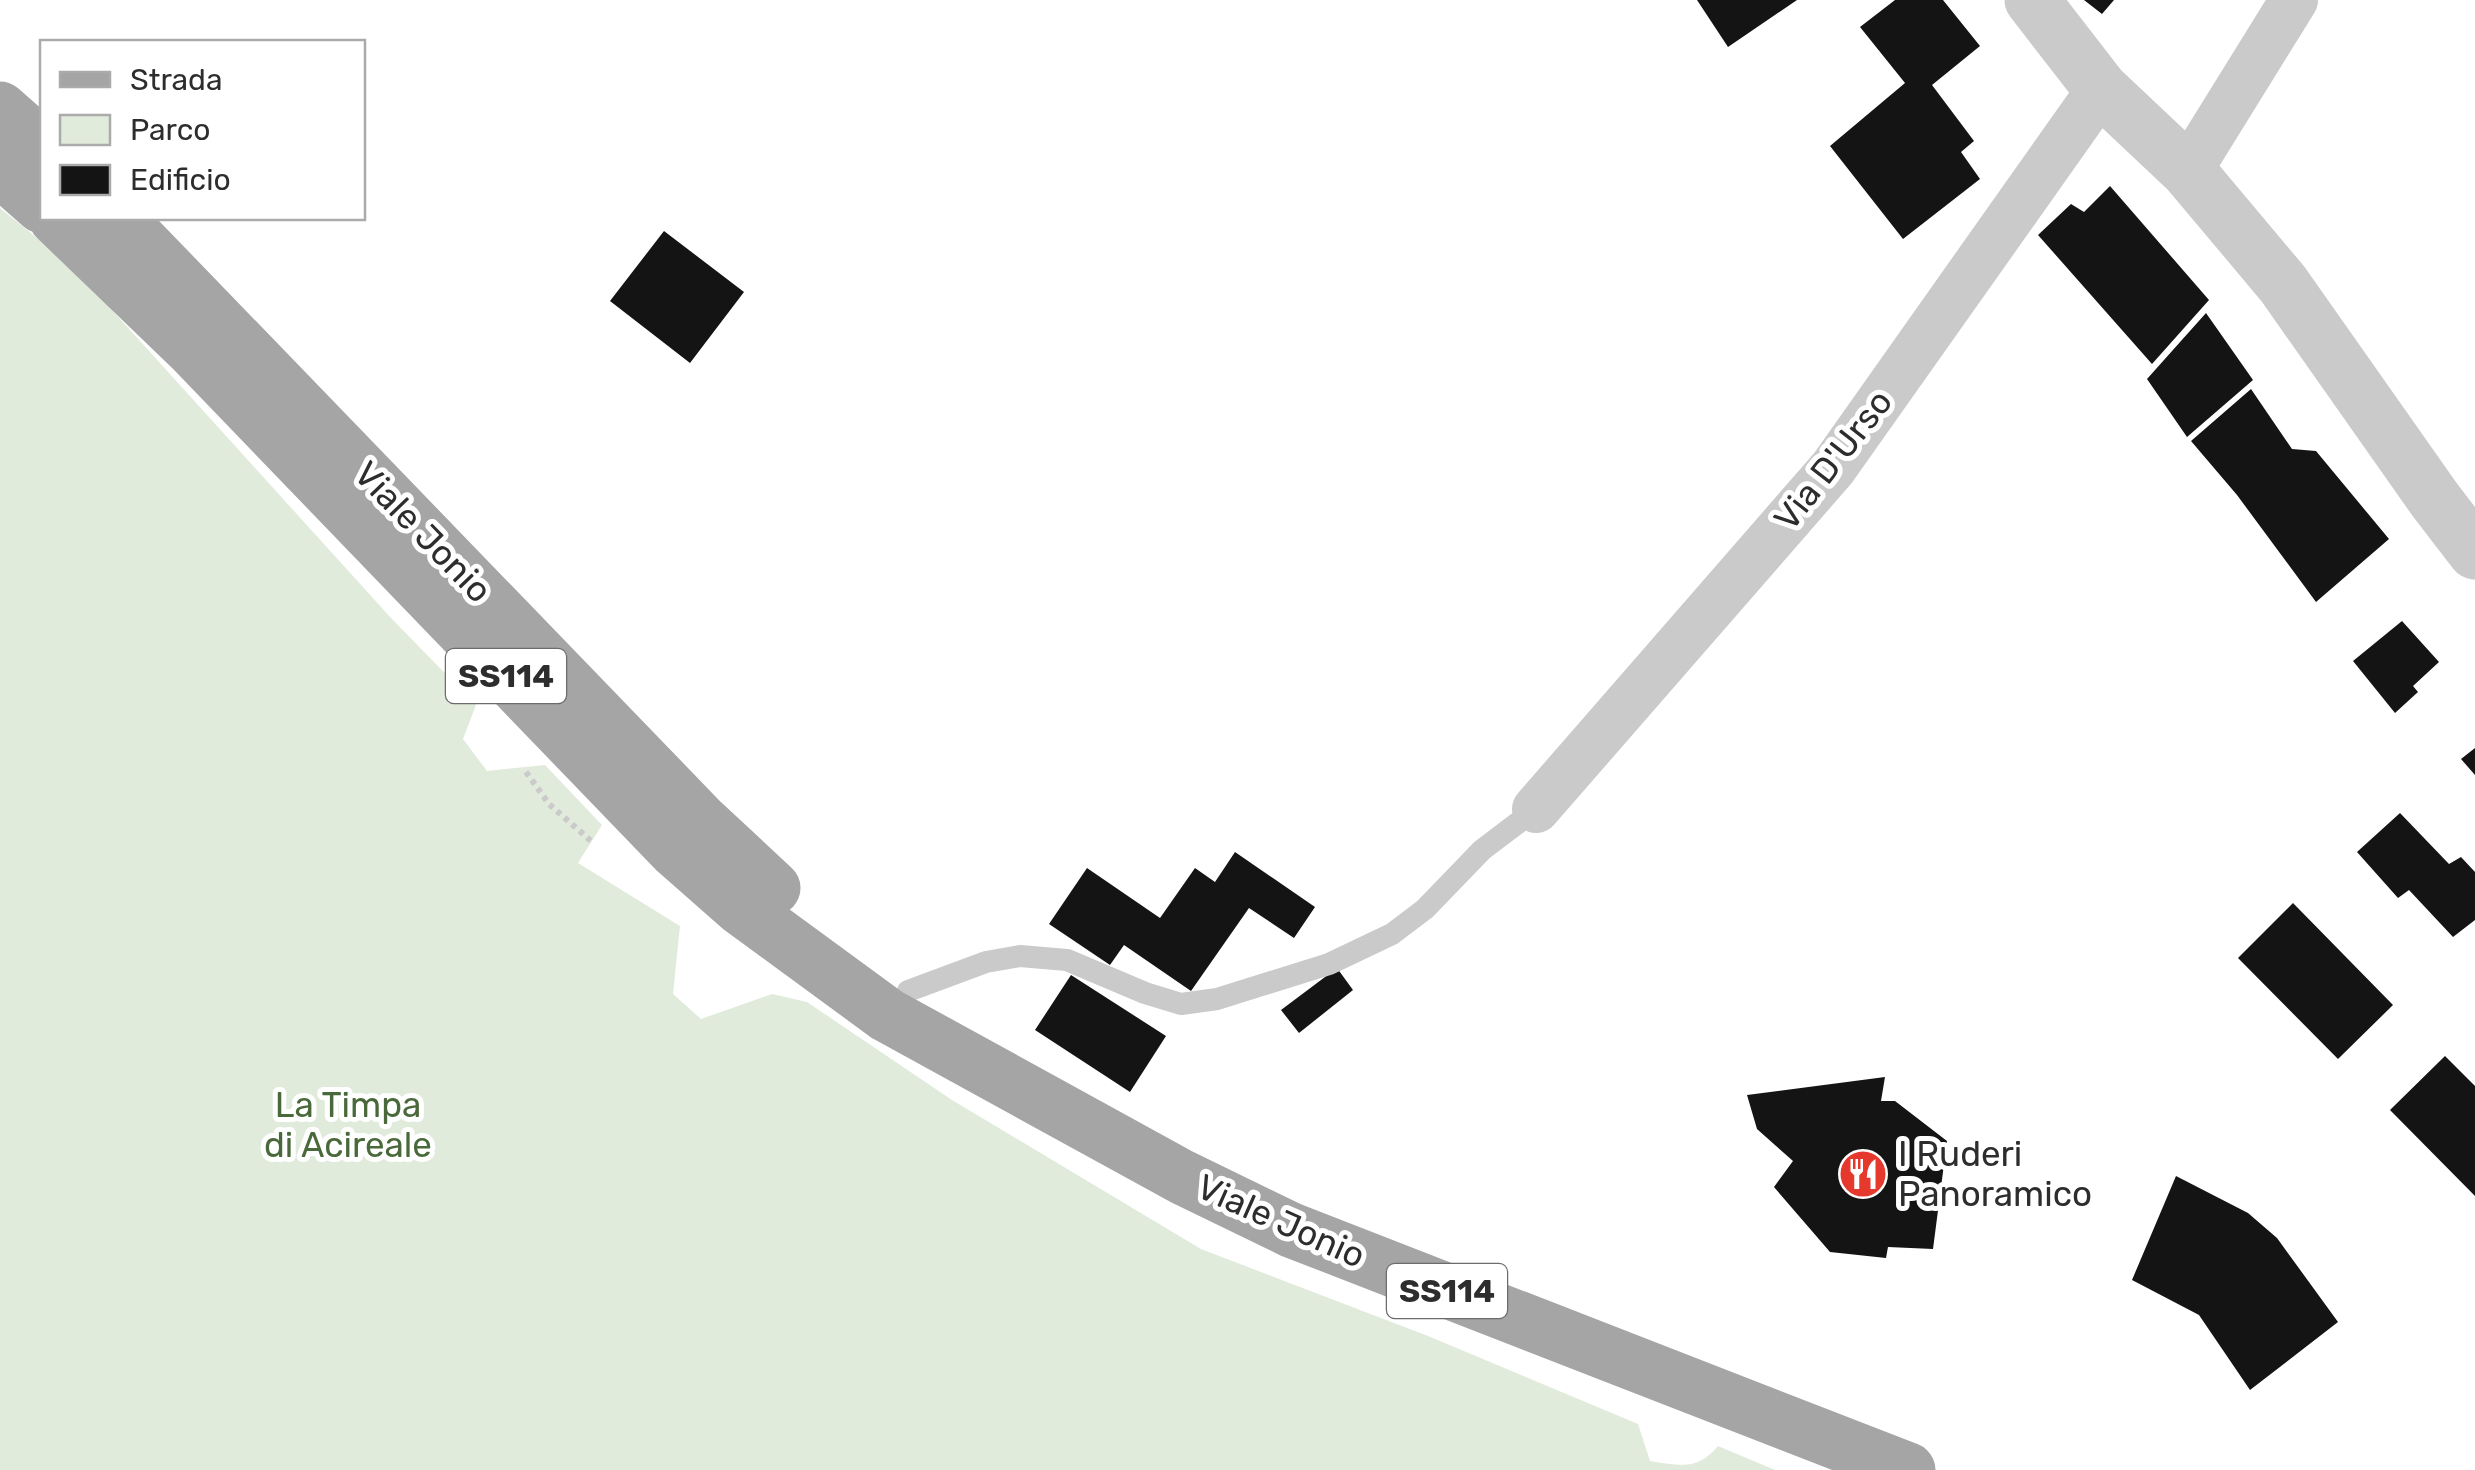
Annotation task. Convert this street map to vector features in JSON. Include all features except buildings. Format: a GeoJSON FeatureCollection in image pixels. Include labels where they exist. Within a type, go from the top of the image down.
{"type":"FeatureCollection","features":[{"type":"Feature","properties":{"kind":"main road"},"geometry":{"type":"LineString","coordinates":[[0,109],[40,144]]}},
{"type":"Feature","properties":{"kind":"main road"},"geometry":{"type":"LineString","coordinates":[[0,137],[40,172]]}},
{"type":"Feature","properties":{"kind":"main road"},"geometry":{"type":"LineString","coordinates":[[0,168],[40,204]]}},
{"type":"Feature","properties":{"kind":"main road","name":"Viale Jonio"},"geometry":{"type":"LineString","coordinates":[[58,220],[152,308],[674,849],[741,908],[888,1015],[1182,1177],[1291,1230],[1908,1470]]}},
{"type":"Feature","properties":{"kind":"main road","name":"Viale Jonio"},"geometry":{"type":"LineString","coordinates":[[90,220],[196,324],[306,466]]}},
{"type":"Feature","properties":{"kind":"main road","name":"Viale Jonio"},"geometry":{"type":"LineString","coordinates":[[120,220],[700,820],[830,938],[908,991],[1002,1078]]}},
{"type":"Feature","properties":{"kind":"street"},"geometry":{"type":"LineString","coordinates":[[2032,0],[2100,89],[2188,171],[2283,284],[2475,552]]}},
{"type":"Feature","properties":{"kind":"street"},"geometry":{"type":"LineString","coordinates":[[2188,171],[2294,0]]}},
{"type":"Feature","properties":{"kind":"street","name":"Via D'Urso"},"geometry":{"type":"LineString","coordinates":[[1536,809],[1833,468],[2100,89]]}},
{"type":"Feature","properties":{"kind":"lane"},"geometry":{"type":"LineString","coordinates":[[908,991],[986,962],[1020,956],[1067,960],[1181,1004],[1217,999],[1328,964],[1392,934],[1426,910],[1482,850],[1536,809]]}},
{"type":"Feature","properties":{"kind":"path"},"geometry":{"type":"LineString","coordinates":[[522,767],[549,804],[591,841]]}},
{"type":"Feature","properties":{"kind":"green space","name":"La Timpa di Acireale"},"geometry":{"type":"Polygon","coordinates":[[[0,208],[73,267],[391,618],[476,705],[463,739],[487,771],[545,765],[602,825],[578,863],[680,926],[673,994],[701,1019],[772,994],[807,1002],[952,1100],[1201,1249],[1428,1336],[1638,1424],[1650,1461],[1696,1463],[1718,1446],[1775,1470],[0,1470],[0,208]]]}},
{"type":"Feature","properties":{"kind":"place","name":"I Ruderi Panoramico"},"geometry":{"type":"Point","coordinates":[1863,1174]}}]}
